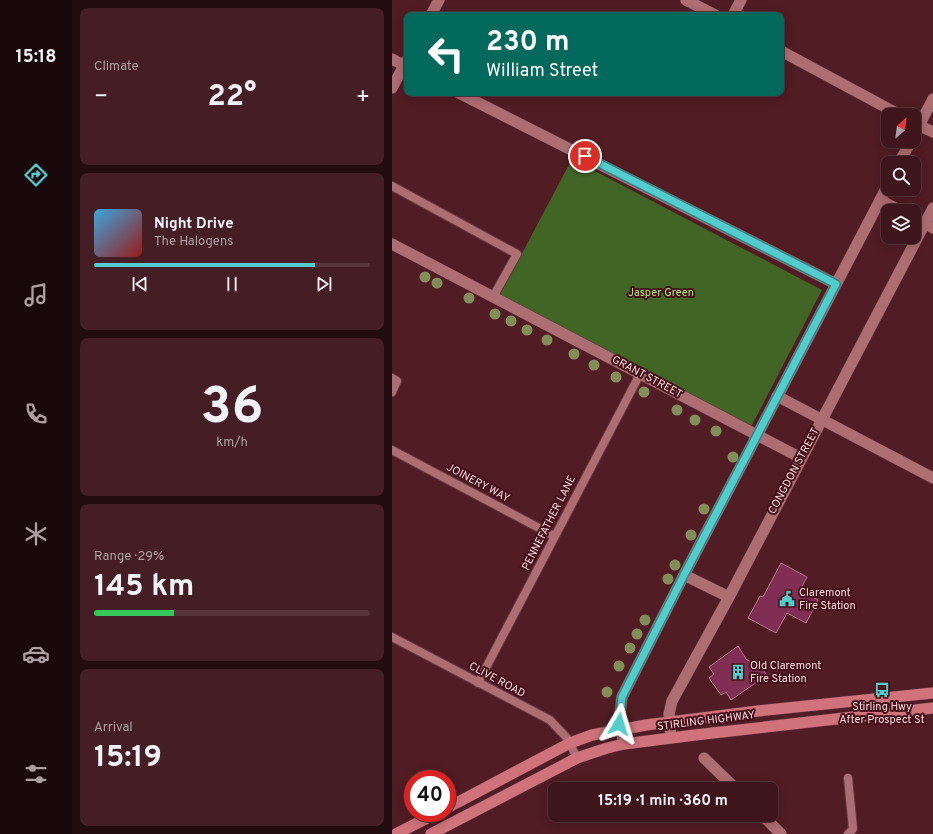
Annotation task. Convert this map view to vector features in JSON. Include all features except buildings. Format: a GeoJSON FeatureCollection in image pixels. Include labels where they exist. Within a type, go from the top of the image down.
{"type":"FeatureCollection","features":[{"type":"Feature","properties":{"kind":"highway","name":"STIRLING HIGHWAY"},"geometry":{"type":"LineString","coordinates":[[456,803],[570,743],[592,735],[620,729],[758,711],[933,693]]}},
{"type":"Feature","properties":{"kind":"highway","name":"STIRLING HIGHWAY"},"geometry":{"type":"LineString","coordinates":[[431,834],[577,758],[608,748],[624,744],[671,738],[933,708]]}},
{"type":"Feature","properties":{"kind":"highway"},"geometry":{"type":"LineString","coordinates":[[396,834],[419,822]]}},
{"type":"Feature","properties":{"kind":"street"},"geometry":{"type":"LineString","coordinates":[[433,12],[439,0]]}},
{"type":"Feature","properties":{"kind":"street"},"geometry":{"type":"LineString","coordinates":[[686,0],[709,12]]}},
{"type":"Feature","properties":{"kind":"street"},"geometry":{"type":"LineString","coordinates":[[735,12],[741,0]]}},
{"type":"Feature","properties":{"kind":"street"},"geometry":{"type":"LineString","coordinates":[[784,53],[887,108]]}},
{"type":"Feature","properties":{"kind":"street"},"geometry":{"type":"LineString","coordinates":[[392,59],[404,63]]}},
{"type":"Feature","properties":{"kind":"street"},"geometry":{"type":"LineString","coordinates":[[392,88],[404,67]]}},
{"type":"Feature","properties":{"kind":"street"},"geometry":{"type":"LineString","coordinates":[[465,96],[836,284]]}},
{"type":"Feature","properties":{"kind":"street"},"geometry":{"type":"LineString","coordinates":[[921,119],[933,99]]}},
{"type":"Feature","properties":{"kind":"street"},"geometry":{"type":"LineString","coordinates":[[921,129],[933,132]]}},
{"type":"Feature","properties":{"kind":"street"},"geometry":{"type":"LineString","coordinates":[[624,744],[619,724],[622,697],[882,196]]}},
{"type":"Feature","properties":{"kind":"street"},"geometry":{"type":"LineString","coordinates":[[880,200],[888,204]]}},
{"type":"Feature","properties":{"kind":"street","name":"CONGDON STREET"},"geometry":{"type":"LineString","coordinates":[[671,738],[669,714],[672,701],[729,597],[822,419],[929,226],[933,208]]}},
{"type":"Feature","properties":{"kind":"street","name":"GRANT STREET"},"geometry":{"type":"LineString","coordinates":[[392,244],[801,458]]}},
{"type":"Feature","properties":{"kind":"street"},"geometry":{"type":"LineString","coordinates":[[777,396],[933,478]]}},
{"type":"Feature","properties":{"kind":"street"},"geometry":{"type":"LineString","coordinates":[[684,575],[729,597]]}},
{"type":"Feature","properties":{"kind":"street"},"geometry":{"type":"LineString","coordinates":[[704,758],[729,782]]}},
{"type":"Feature","properties":{"kind":"street"},"geometry":{"type":"LineString","coordinates":[[769,822],[781,834]]}},
{"type":"Feature","properties":{"kind":"lane"},"geometry":{"type":"LineString","coordinates":[[392,186],[517,254],[493,297]]}},
{"type":"Feature","properties":{"kind":"lane","name":"PENNEFATHER LANE"},"geometry":{"type":"LineString","coordinates":[[478,683],[640,374]]}},
{"type":"Feature","properties":{"kind":"lane"},"geometry":{"type":"LineString","coordinates":[[392,378],[397,381],[392,392]]}},
{"type":"Feature","properties":{"kind":"lane","name":"JOINERY WAY"},"geometry":{"type":"LineString","coordinates":[[392,450],[554,536]]}},
{"type":"Feature","properties":{"kind":"lane","name":"CLIVE ROAD"},"geometry":{"type":"LineString","coordinates":[[392,637],[550,720],[570,743],[577,758]]}},
{"type":"Feature","properties":{"kind":"lane"},"geometry":{"type":"LineString","coordinates":[[848,778],[853,829],[848,834]]}},
{"type":"Feature","properties":{"kind":"green space","name":"Jasper Green"},"geometry":{"type":"Polygon","coordinates":[[[572,159],[822,290],[751,427],[500,295],[572,159]]]}},
{"type":"Feature","properties":{"kind":"place","name":"Claremont Fire Station"},"geometry":{"type":"Point","coordinates":[787,599]}},
{"type":"Feature","properties":{"kind":"place","name":"Old Claremont Fire Station"},"geometry":{"type":"Point","coordinates":[738,672]}},
{"type":"Feature","properties":{"kind":"place","name":"Stirling Hwy After Prospect St"},"geometry":{"type":"Point","coordinates":[882,690]}},
{"type":"Feature","properties":{"kind":"route"},"geometry":{"type":"LineString","coordinates":[[585,156],[836,284],[622,697],[619,724]]}}]}
